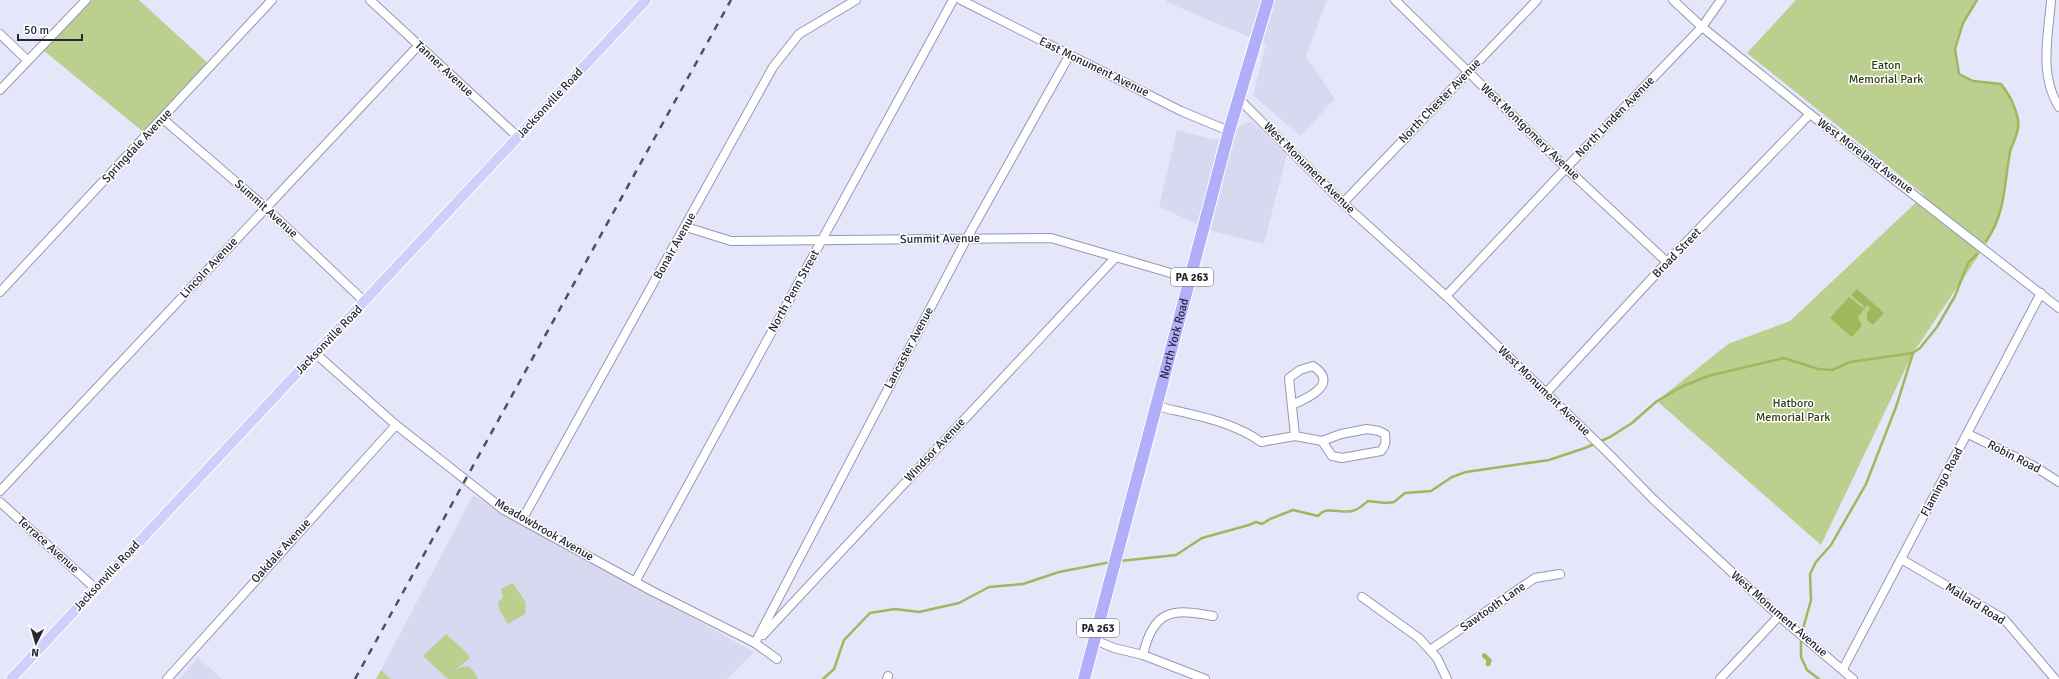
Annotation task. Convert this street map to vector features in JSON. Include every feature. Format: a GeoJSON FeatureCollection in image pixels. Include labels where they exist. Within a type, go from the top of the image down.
{"type":"FeatureCollection","features":[{"type":"Feature","properties":{"kind":"highway","name":"North York Road"},"geometry":{"type":"LineString","coordinates":[[1084,679],[1229,131],[1268,0]]}},
{"type":"Feature","properties":{"kind":"main road","name":"Jacksonville Road"},"geometry":{"type":"LineString","coordinates":[[11,679],[314,353],[365,302],[646,0]]}},
{"type":"Feature","properties":{"kind":"street"},"geometry":{"type":"LineString","coordinates":[[0,90],[27,60],[86,0]]}},
{"type":"Feature","properties":{"kind":"street","name":"Springdale Avenue"},"geometry":{"type":"LineString","coordinates":[[0,292],[163,119],[272,0]]}},
{"type":"Feature","properties":{"kind":"street","name":"Tanner Avenue"},"geometry":{"type":"LineString","coordinates":[[370,0],[518,137]]}},
{"type":"Feature","properties":{"kind":"street","name":"Bonair Avenue"},"geometry":{"type":"LineString","coordinates":[[522,520],[686,227],[773,67],[799,34],[856,0]]}},
{"type":"Feature","properties":{"kind":"street","name":"North Penn Street"},"geometry":{"type":"LineString","coordinates":[[635,582],[953,0]]}},
{"type":"Feature","properties":{"kind":"street","name":"East Monument Avenue"},"geometry":{"type":"LineString","coordinates":[[960,0],[1069,56],[1198,119],[1229,131]]}},
{"type":"Feature","properties":{"kind":"street","name":"West Montgomery Avenue"},"geometry":{"type":"LineString","coordinates":[[1395,0],[1566,168],[1667,262]]}},
{"type":"Feature","properties":{"kind":"street","name":"North Chester Avenue"},"geometry":{"type":"LineString","coordinates":[[1343,203],[1537,0]]}},
{"type":"Feature","properties":{"kind":"street","name":"West Moreland Avenue"},"geometry":{"type":"LineString","coordinates":[[1673,0],[1702,27],[1810,114],[2059,308]]}},
{"type":"Feature","properties":{"kind":"street","name":"North Linden Avenue"},"geometry":{"type":"LineString","coordinates":[[1446,296],[1566,168],[1702,27],[1721,0]]}},
{"type":"Feature","properties":{"kind":"street"},"geometry":{"type":"LineString","coordinates":[[2051,2],[2047,74],[2052,96],[2059,107]]}},
{"type":"Feature","properties":{"kind":"street"},"geometry":{"type":"LineString","coordinates":[[0,34],[27,60]]}},
{"type":"Feature","properties":{"kind":"street","name":"Lincoln Avenue"},"geometry":{"type":"LineString","coordinates":[[0,491],[265,207],[418,46]]}},
{"type":"Feature","properties":{"kind":"street","name":"Lancaster Avenue"},"geometry":{"type":"LineString","coordinates":[[755,643],[967,238],[1069,56]]}},
{"type":"Feature","properties":{"kind":"street","name":"West Monument Avenue"},"geometry":{"type":"LineString","coordinates":[[1238,100],[1343,203],[1446,296],[1594,439],[1653,499],[1779,616],[1853,679]]}},
{"type":"Feature","properties":{"kind":"street","name":"Broad Street"},"geometry":{"type":"LineString","coordinates":[[1546,393],[1667,262],[1810,114]]}},
{"type":"Feature","properties":{"kind":"street","name":"Summit Avenue"},"geometry":{"type":"LineString","coordinates":[[163,119],[265,207],[365,302]]}},
{"type":"Feature","properties":{"kind":"street","name":"Summit Avenue"},"geometry":{"type":"LineString","coordinates":[[686,227],[730,241],[1051,238],[1115,258],[1191,279]]}},
{"type":"Feature","properties":{"kind":"street","name":"Windsor Avenue"},"geometry":{"type":"LineString","coordinates":[[755,643],[1115,258]]}},
{"type":"Feature","properties":{"kind":"street","name":"Flamingo Road"},"geometry":{"type":"LineString","coordinates":[[1843,669],[2041,293]]}},
{"type":"Feature","properties":{"kind":"street","name":"Meadowbrook Avenue"},"geometry":{"type":"LineString","coordinates":[[314,353],[396,425],[480,493],[522,520],[635,582],[755,643],[777,659]]}},
{"type":"Feature","properties":{"kind":"street"},"geometry":{"type":"LineString","coordinates":[[1292,404],[1318,392],[1322,386],[1320,371],[1313,366],[1300,370],[1289,378],[1294,436]]}},
{"type":"Feature","properties":{"kind":"street"},"geometry":{"type":"LineString","coordinates":[[1156,406],[1229,425],[1246,431],[1261,442],[1294,436],[1322,441],[1341,434],[1367,429],[1379,431],[1385,434],[1386,446],[1381,451],[1342,458],[1332,456],[1322,441]]}},
{"type":"Feature","properties":{"kind":"street","name":"Oakdale Avenue"},"geometry":{"type":"LineString","coordinates":[[167,679],[396,425]]}},
{"type":"Feature","properties":{"kind":"street","name":"Robin Road"},"geometry":{"type":"LineString","coordinates":[[1968,434],[2034,466],[2059,482]]}},
{"type":"Feature","properties":{"kind":"street","name":"Terrace Avenue"},"geometry":{"type":"LineString","coordinates":[[0,502],[96,589]]}},
{"type":"Feature","properties":{"kind":"street","name":"Mallard Road"},"geometry":{"type":"LineString","coordinates":[[1901,559],[2004,619],[2055,679]]}},
{"type":"Feature","properties":{"kind":"street","name":"Sawtooth Lane"},"geometry":{"type":"LineString","coordinates":[[1430,650],[1535,578],[1560,574]]}},
{"type":"Feature","properties":{"kind":"street"},"geometry":{"type":"LineString","coordinates":[[1362,597],[1419,638],[1438,658],[1447,679]]}},
{"type":"Feature","properties":{"kind":"street"},"geometry":{"type":"LineString","coordinates":[[1143,655],[1150,629],[1160,618],[1168,614],[1182,612],[1213,616]]}},
{"type":"Feature","properties":{"kind":"street"},"geometry":{"type":"LineString","coordinates":[[1720,679],[1779,616]]}},
{"type":"Feature","properties":{"kind":"street"},"geometry":{"type":"LineString","coordinates":[[1095,640],[1114,648],[1143,655],[1205,679]]}},
{"type":"Feature","properties":{"kind":"shaded area"},"geometry":{"type":"Polygon","coordinates":[[[1167,0],[1327,0],[1306,56],[1335,99],[1300,136],[1253,95],[1266,44],[1166,2],[1167,0]]]}},
{"type":"Feature","properties":{"kind":"shaded area"},"geometry":{"type":"Polygon","coordinates":[[[1251,121],[1287,154],[1264,244],[1213,231],[1159,207],[1177,130],[1214,140],[1251,121]]]}},
{"type":"Feature","properties":{"kind":"shaded area"},"geometry":{"type":"Polygon","coordinates":[[[1857,289],[1884,313],[1873,325],[1867,320],[1867,313],[1871,308],[1867,305],[1858,317],[1862,326],[1852,337],[1830,318],[1849,297],[1863,308],[1864,306],[1851,295],[1857,289]]]}},
{"type":"Feature","properties":{"kind":"shaded area"},"geometry":{"type":"Polygon","coordinates":[[[473,495],[754,652],[727,679],[391,679],[381,670],[473,495]]]}},
{"type":"Feature","properties":{"kind":"shaded area"},"geometry":{"type":"Polygon","coordinates":[[[1485,653],[1492,660],[1490,666],[1486,666],[1486,660],[1482,657],[1482,654],[1485,653]]]}},
{"type":"Feature","properties":{"kind":"shaded area"},"geometry":{"type":"Polygon","coordinates":[[[198,658],[222,679],[179,679],[198,658]]]}},
{"type":"Feature","properties":{"kind":"green space"},"geometry":{"type":"Polygon","coordinates":[[[91,0],[139,0],[211,66],[147,135],[43,50],[91,0]]]}},
{"type":"Feature","properties":{"kind":"green space"},"geometry":{"type":"Polygon","coordinates":[[[1796,0],[1977,0],[1963,23],[1955,49],[1959,74],[1973,81],[2001,84],[2011,96],[2018,121],[2017,135],[2010,151],[2005,193],[1994,230],[1987,243],[1913,353],[1821,545],[1657,401],[1728,344],[1790,321],[1924,195],[1747,53],[1796,0]]]}},
{"type":"Feature","properties":{"kind":"green space"},"geometry":{"type":"Polygon","coordinates":[[[513,583],[526,603],[525,614],[508,624],[499,609],[498,602],[503,598],[501,589],[513,583]]]}},
{"type":"Feature","properties":{"kind":"green space"},"geometry":{"type":"Polygon","coordinates":[[[446,634],[465,651],[470,658],[454,671],[462,667],[469,667],[474,671],[478,679],[448,679],[423,656],[446,634]]]}},
{"type":"Feature","properties":{"kind":"green space"},"geometry":{"type":"Polygon","coordinates":[[[381,670],[391,679],[376,679],[381,670]]]}},
{"type":"Feature","properties":{"kind":"waterway"},"geometry":{"type":"LineString","coordinates":[[1977,0],[1963,23],[1955,49],[1959,74],[1973,81],[2001,84],[2010,96],[2018,119],[2017,132],[2010,152],[2001,209],[1993,231],[1986,241]]}},
{"type":"Feature","properties":{"kind":"waterway"},"geometry":{"type":"LineString","coordinates":[[1120,561],[1176,555],[1202,538],[1256,522],[1262,524],[1270,519],[1293,510],[1318,516],[1325,511],[1330,510],[1347,512],[1358,508],[1368,501],[1386,503],[1394,502],[1405,493],[1431,491],[1452,477],[1466,472],[1549,460],[1585,448],[1610,437],[1632,423],[1657,401],[1683,386],[1708,376],[1784,358],[1818,369],[1832,370],[1850,362],[1913,353],[1920,348],[1937,327],[1955,296],[1968,263],[1977,254]]}},
{"type":"Feature","properties":{"kind":"waterway"},"geometry":{"type":"LineString","coordinates":[[1819,679],[1807,670],[1801,657],[1801,636],[1811,600],[1810,574],[1816,562],[1831,545],[1866,484],[1896,407],[1913,353]]}},
{"type":"Feature","properties":{"kind":"waterway"},"geometry":{"type":"LineString","coordinates":[[823,679],[834,669],[844,640],[870,613],[895,609],[919,612],[959,603],[989,587],[1023,584],[1059,572],[1111,562]]}},
{"type":"Feature","properties":{"kind":"railway"},"geometry":{"type":"LineString","coordinates":[[355,679],[731,0]]}},
{"type":"Feature","properties":{"kind":"park label","name":"Eaton Memorial Park"},"geometry":{"type":"Point","coordinates":[1886,72]}},
{"type":"Feature","properties":{"kind":"park label","name":"Hatboro Memorial Park"},"geometry":{"type":"Point","coordinates":[1793,410]}}]}
